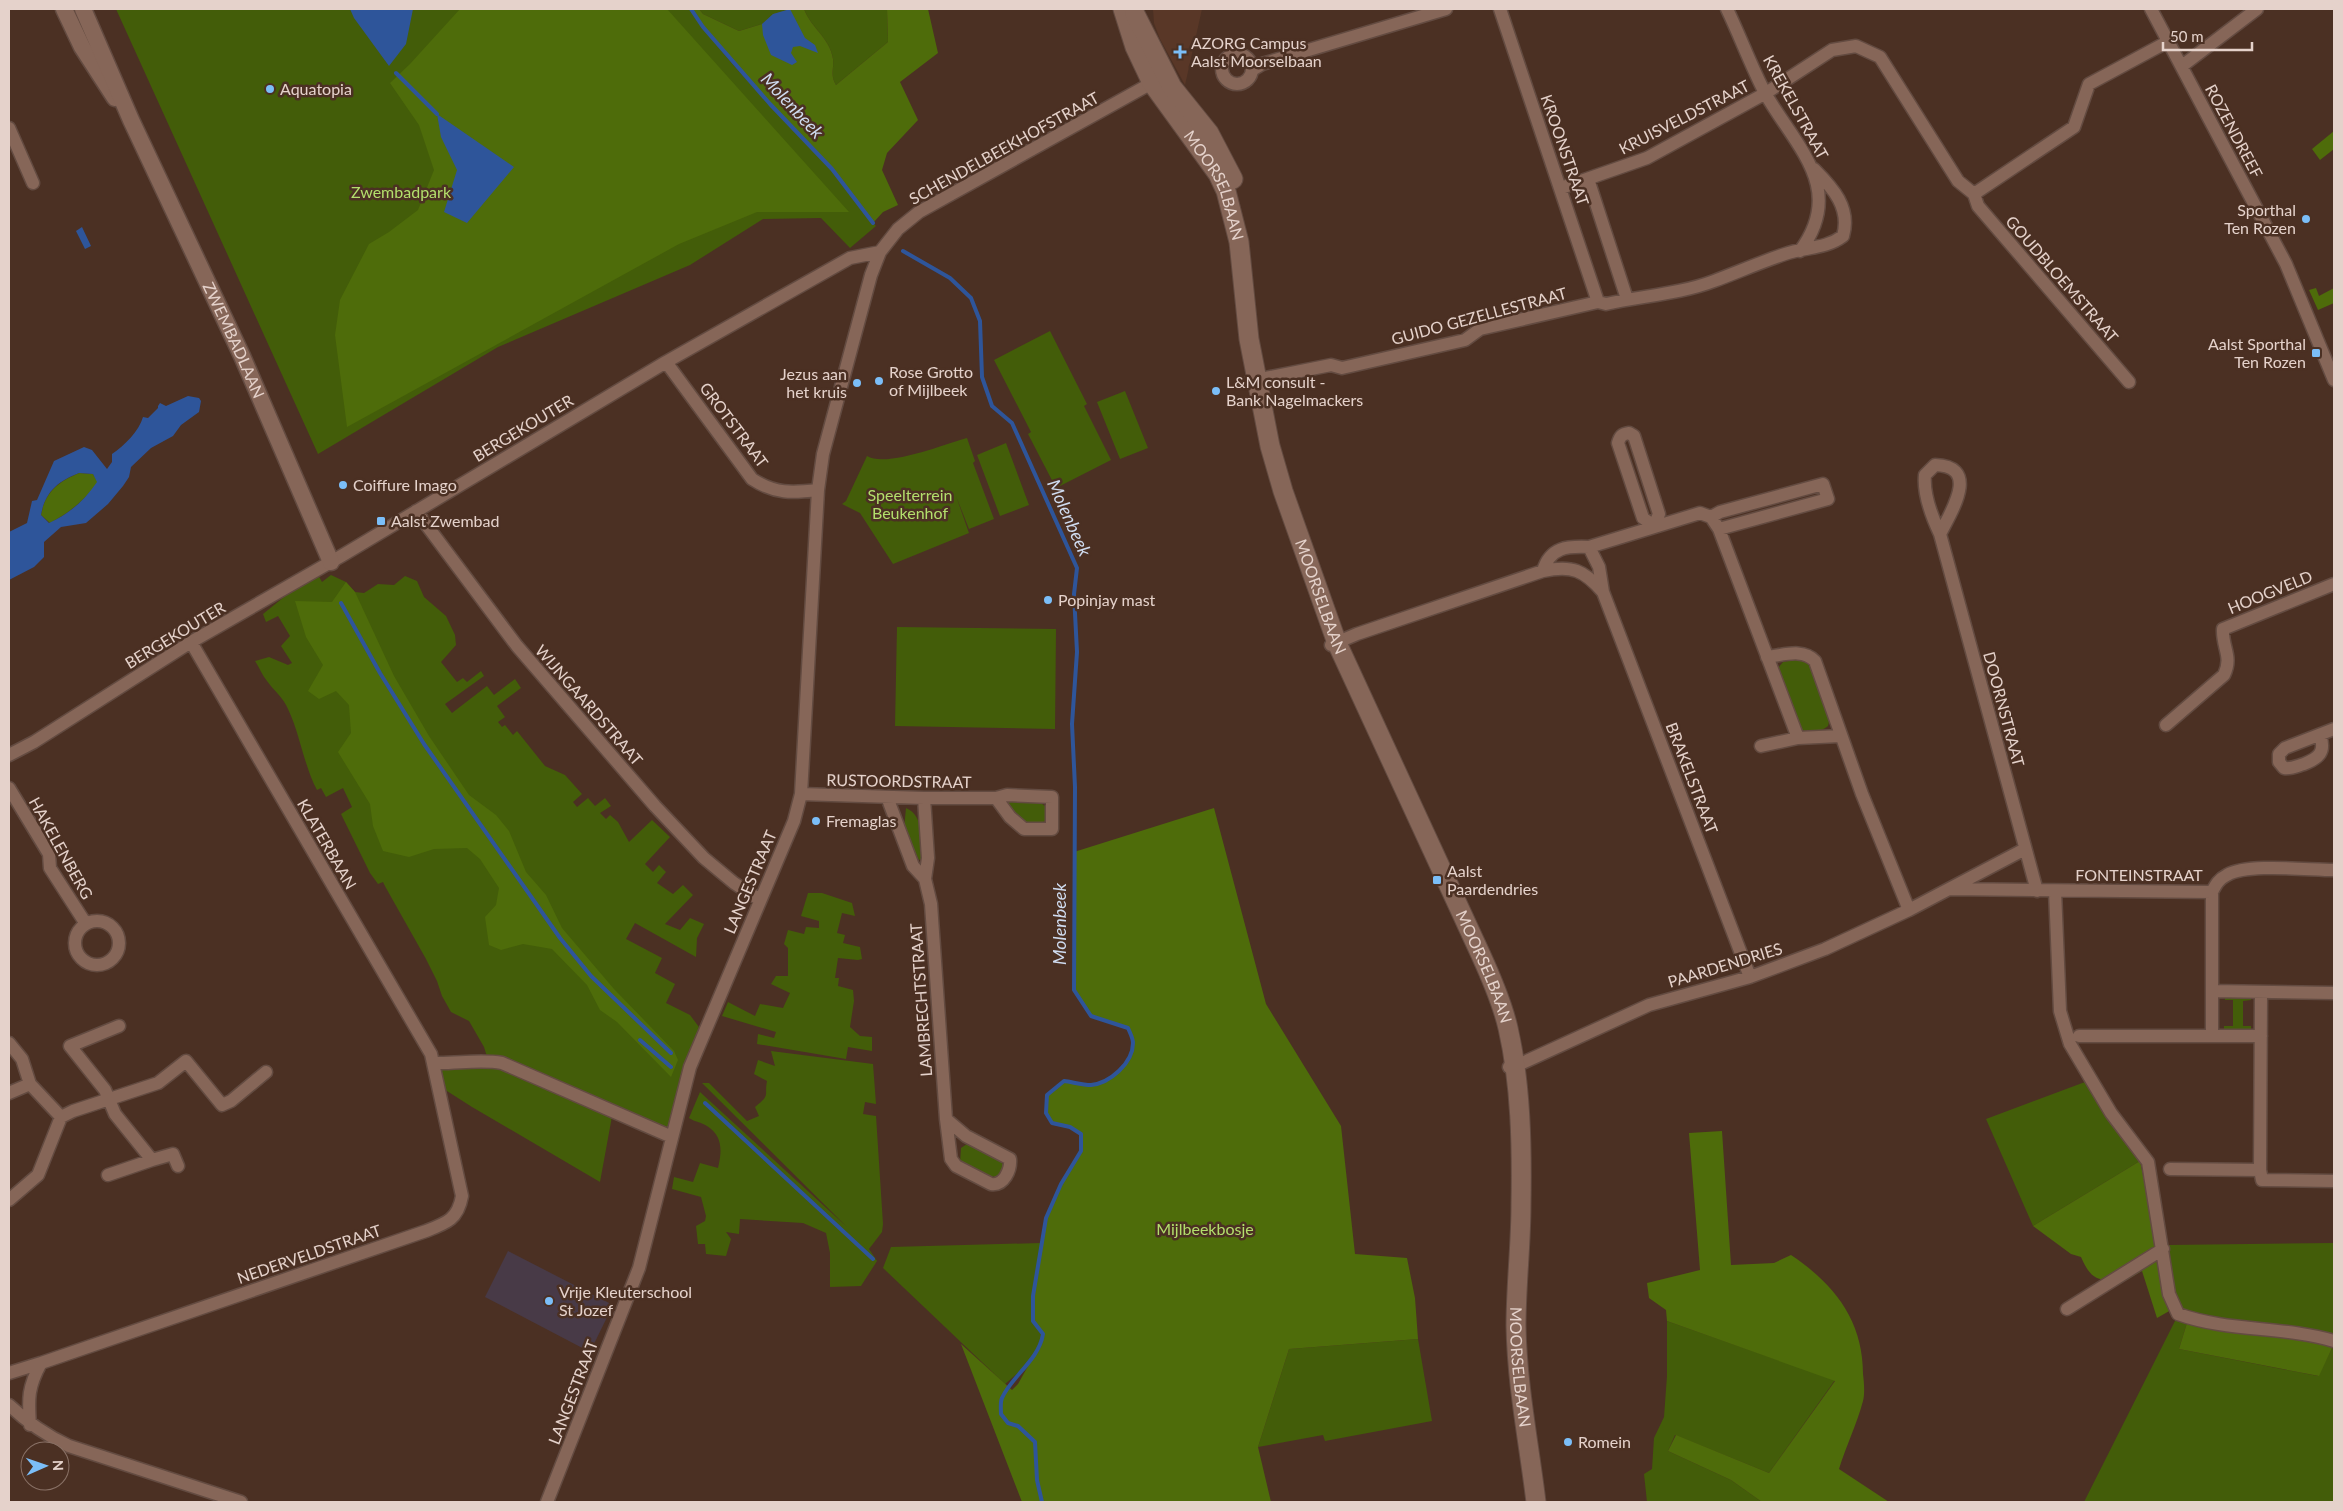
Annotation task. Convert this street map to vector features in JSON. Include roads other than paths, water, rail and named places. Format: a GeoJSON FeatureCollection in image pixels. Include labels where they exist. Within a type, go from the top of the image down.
{"type":"FeatureCollection","features":[{"type":"Feature","properties":{"kind":"main road","name":"MOORSELBAAN"},"geometry":{"type":"LineString","coordinates":[[1123,9],[1135,47],[1159,79],[1218,174],[1226,191],[1233,214],[1253,339],[1254,380],[1283,492],[1334,644],[1496,990],[1508,1026],[1521,1145],[1522,1205],[1516,1325],[1519,1370],[1536,1502]]}},
{"type":"Feature","properties":{"kind":"main road","name":"MOORSELBAAN"},"geometry":{"type":"LineString","coordinates":[[1134,9],[1159,79]]}},
{"type":"Feature","properties":{"kind":"street","name":"ZWEMBADLAAN"},"geometry":{"type":"LineString","coordinates":[[64,9],[82,47],[108,90],[131,120]]}},
{"type":"Feature","properties":{"kind":"street"},"geometry":{"type":"LineString","coordinates":[[71,9],[73,14],[83,9]]}},
{"type":"Feature","properties":{"kind":"street","name":"ZWEMBADLAAN"},"geometry":{"type":"LineString","coordinates":[[83,9],[131,120],[242,356],[331,562]]}},
{"type":"Feature","properties":{"kind":"street"},"geometry":{"type":"LineString","coordinates":[[1255,65],[1420,13],[1446,9]]}},
{"type":"Feature","properties":{"kind":"street","name":"KROONSTRAAT"},"geometry":{"type":"LineString","coordinates":[[1500,9],[1598,302]]}},
{"type":"Feature","properties":{"kind":"street","name":"KREKELSTRAAT"},"geometry":{"type":"LineString","coordinates":[[1727,9],[1766,93],[1814,169],[1817,193],[1817,220],[1813,231],[1800,251]]}},
{"type":"Feature","properties":{"kind":"street","name":"ROZENDREEF"},"geometry":{"type":"LineString","coordinates":[[2152,9],[2286,264],[2334,380]]}},
{"type":"Feature","properties":{"kind":"street"},"geometry":{"type":"LineString","coordinates":[[2182,66],[2257,9]]}},
{"type":"Feature","properties":{"kind":"street"},"geometry":{"type":"LineString","coordinates":[[1974,194],[2074,127],[2089,84],[2169,41]]}},
{"type":"Feature","properties":{"kind":"street","name":"GOUDBLOEMSTRAAT"},"geometry":{"type":"LineString","coordinates":[[1766,93],[1832,50],[1856,46],[1880,57],[1958,181],[1974,194],[1978,206],[2129,382]]}},
{"type":"Feature","properties":{"kind":"street","name":"SCHENDELBEEKHOFSTRAAT"},"geometry":{"type":"LineString","coordinates":[[880,252],[898,229],[919,212],[1159,79]]}},
{"type":"Feature","properties":{"kind":"street","name":"KRUISVELDSTRAAT"},"geometry":{"type":"LineString","coordinates":[[1561,188],[1646,158],[1766,93]]}},
{"type":"Feature","properties":{"kind":"street"},"geometry":{"type":"LineString","coordinates":[[9,128],[33,183]]}},
{"type":"Feature","properties":{"kind":"street","name":"GUIDO GEZELLESTRAAT"},"geometry":{"type":"LineString","coordinates":[[1254,380],[1331,365],[1342,368],[1465,340],[1480,329],[1598,302],[1606,304],[1661,294],[1714,281],[1788,253],[1813,249],[1833,242],[1843,236],[1845,229],[1843,206],[1828,182],[1814,169]]}},
{"type":"Feature","properties":{"kind":"street","name":"KROONSTRAAT"},"geometry":{"type":"LineString","coordinates":[[1588,179],[1628,299]]}},
{"type":"Feature","properties":{"kind":"street","name":"BERGEKOUTER"},"geometry":{"type":"LineString","coordinates":[[9,755],[191,642],[331,562],[666,362],[850,258],[880,252]]}},
{"type":"Feature","properties":{"kind":"street","name":"LANGESTRAAT"},"geometry":{"type":"LineString","coordinates":[[547,1502],[639,1268],[690,1067],[794,821],[801,794],[818,490],[823,454],[871,275],[880,252]]}},
{"type":"Feature","properties":{"kind":"street","name":"GROTSTRAAT"},"geometry":{"type":"LineString","coordinates":[[666,362],[752,479],[767,488],[793,493],[818,490]]}},
{"type":"Feature","properties":{"kind":"street"},"geometry":{"type":"LineString","coordinates":[[1624,434],[1634,436],[1658,514],[1654,526],[1643,518],[1618,443],[1624,434]]}},
{"type":"Feature","properties":{"kind":"street","name":"DOORNSTRAAT"},"geometry":{"type":"LineString","coordinates":[[1940,534],[1959,494],[1960,485],[1956,473],[1947,465],[1935,465],[1924,475],[1924,484],[1933,520],[1940,534],[2037,891]]}},
{"type":"Feature","properties":{"kind":"street"},"geometry":{"type":"LineString","coordinates":[[1711,517],[1720,512],[1823,484],[1828,499],[1719,529]]}},
{"type":"Feature","properties":{"kind":"street","name":"WIJNGAARDSTRAAT"},"geometry":{"type":"LineString","coordinates":[[416,511],[517,646],[655,806],[704,858],[734,883],[760,900]]}},
{"type":"Feature","properties":{"kind":"street"},"geometry":{"type":"LineString","coordinates":[[1543,571],[1546,559],[1556,551],[1570,546],[1589,547],[1700,513],[1711,517],[1719,529],[1798,738]]}},
{"type":"Feature","properties":{"kind":"street","name":"BRAKELSTRAAT"},"geometry":{"type":"LineString","coordinates":[[1589,547],[1598,567],[1603,592],[1750,977]]}},
{"type":"Feature","properties":{"kind":"street","name":"BRAKELSTRAAT"},"geometry":{"type":"LineString","coordinates":[[1334,644],[1357,634],[1543,571],[1558,568],[1579,571],[1591,578],[1603,592]]}},
{"type":"Feature","properties":{"kind":"street","name":"HOOGVELD"},"geometry":{"type":"LineString","coordinates":[[2166,725],[2224,675],[2228,664],[2228,652],[2222,638],[2223,629],[2334,584]]}},
{"type":"Feature","properties":{"kind":"street","name":"KLATERBAAN"},"geometry":{"type":"LineString","coordinates":[[191,642],[431,1054],[436,1084]]}},
{"type":"Feature","properties":{"kind":"street"},"geometry":{"type":"LineString","coordinates":[[1767,657],[1800,653],[1809,654],[1815,661],[1840,736],[1909,910]]}},
{"type":"Feature","properties":{"kind":"street"},"geometry":{"type":"LineString","coordinates":[[2320,735],[2334,729]]}},
{"type":"Feature","properties":{"kind":"street"},"geometry":{"type":"LineString","coordinates":[[1760,746],[1798,738],[1840,736]]}},
{"type":"Feature","properties":{"kind":"street","name":"HAKELENBERG"},"geometry":{"type":"LineString","coordinates":[[9,788],[49,854],[50,868],[86,924]]}},
{"type":"Feature","properties":{"kind":"street","name":"RUSTOORDSTRAAT"},"geometry":{"type":"LineString","coordinates":[[801,794],[924,798],[996,798],[1008,795],[1052,797],[1052,830],[1024,829],[1010,817],[996,798]]}},
{"type":"Feature","properties":{"kind":"street","name":"LAMBRECHTSTRAAT"},"geometry":{"type":"LineString","coordinates":[[886,797],[914,866],[925,879]]}},
{"type":"Feature","properties":{"kind":"street","name":"LAMBRECHTSTRAAT"},"geometry":{"type":"LineString","coordinates":[[924,798],[928,858],[925,879],[930,904],[946,1119],[951,1159],[956,1166],[991,1184],[996,1185],[1002,1182],[1011,1166],[1010,1160],[966,1136],[946,1119]]}},
{"type":"Feature","properties":{"kind":"street","name":"PAARDENDRIES"},"geometry":{"type":"LineString","coordinates":[[1512,1067],[1649,1005],[1750,977],[1825,949],[1950,890],[1973,875],[2025,849]]}},
{"type":"Feature","properties":{"kind":"street","name":"FONTEINSTRAAT"},"geometry":{"type":"LineString","coordinates":[[2054,891],[2212,892],[2218,880],[2228,874],[2251,869],[2334,870]]}},
{"type":"Feature","properties":{"kind":"street","name":"PAARDENDRIES"},"geometry":{"type":"LineString","coordinates":[[1950,890],[2054,891]]}},
{"type":"Feature","properties":{"kind":"street"},"geometry":{"type":"LineString","coordinates":[[2054,891],[2060,1011],[2070,1044],[2111,1113],[2148,1162],[2169,1294],[2178,1314],[2200,1320],[2304,1333],[2334,1341]]}},
{"type":"Feature","properties":{"kind":"street"},"geometry":{"type":"LineString","coordinates":[[2212,892],[2212,1036]]}},
{"type":"Feature","properties":{"kind":"street"},"geometry":{"type":"LineString","coordinates":[[2212,992],[2334,993]]}},
{"type":"Feature","properties":{"kind":"street"},"geometry":{"type":"LineString","coordinates":[[2261,993],[2260,1170],[2262,1180],[2334,1181]]}},
{"type":"Feature","properties":{"kind":"street"},"geometry":{"type":"LineString","coordinates":[[119,1026],[70,1046],[109,1098],[114,1114],[152,1160]]}},
{"type":"Feature","properties":{"kind":"street"},"geometry":{"type":"LineString","coordinates":[[2079,1036],[2261,1036]]}},
{"type":"Feature","properties":{"kind":"street"},"geometry":{"type":"LineString","coordinates":[[9,1042],[22,1059],[30,1084],[61,1118]]}},
{"type":"Feature","properties":{"kind":"street"},"geometry":{"type":"LineString","coordinates":[[9,1200],[38,1175],[61,1118],[109,1098],[158,1082],[186,1061],[222,1105],[231,1101],[266,1072]]}},
{"type":"Feature","properties":{"kind":"street"},"geometry":{"type":"LineString","coordinates":[[433,1063],[458,1064],[488,1061],[502,1063],[672,1137]]}},
{"type":"Feature","properties":{"kind":"street"},"geometry":{"type":"LineString","coordinates":[[9,1093],[30,1084]]}},
{"type":"Feature","properties":{"kind":"street","name":"NEDERVELDSTRAAT"},"geometry":{"type":"LineString","coordinates":[[9,1373],[444,1224],[459,1210],[462,1196],[436,1084]]}},
{"type":"Feature","properties":{"kind":"street"},"geometry":{"type":"LineString","coordinates":[[108,1175],[130,1165],[173,1154],[178,1166]]}},
{"type":"Feature","properties":{"kind":"street"},"geometry":{"type":"LineString","coordinates":[[2170,1169],[2260,1170]]}},
{"type":"Feature","properties":{"kind":"street"},"geometry":{"type":"LineString","coordinates":[[2067,1310],[2163,1249]]}},
{"type":"Feature","properties":{"kind":"street"},"geometry":{"type":"LineString","coordinates":[[30,1425],[28,1398],[32,1381],[41,1363]]}},
{"type":"Feature","properties":{"kind":"street"},"geometry":{"type":"LineString","coordinates":[[9,1405],[30,1425],[48,1437],[69,1446],[241,1502]]}},
{"type":"Feature","properties":{"kind":"water"},"geometry":{"type":"Polygon","coordinates":[[[350,9],[413,9],[406,44],[389,66],[354,18],[350,9]]]}},
{"type":"Feature","properties":{"kind":"water"},"geometry":{"type":"Polygon","coordinates":[[[790,9],[805,38],[815,45],[818,53],[800,46],[793,47],[791,53],[797,62],[792,65],[771,55],[763,35],[762,24],[773,14],[790,9]]]}},
{"type":"Feature","properties":{"kind":"water"},"geometry":{"type":"Polygon","coordinates":[[[437,114],[514,167],[467,223],[444,212],[457,170],[441,137],[437,114]]]}},
{"type":"Feature","properties":{"kind":"water"},"geometry":{"type":"Polygon","coordinates":[[[82,227],[91,246],[85,249],[76,231],[82,227]]]}},
{"type":"Feature","properties":{"kind":"water"},"geometry":{"type":"Polygon","coordinates":[[[188,396],[199,398],[201,401],[199,412],[181,425],[173,436],[151,448],[131,467],[129,477],[108,504],[86,523],[61,527],[44,542],[44,557],[34,567],[9,580],[9,532],[27,523],[32,501],[37,500],[54,461],[84,447],[92,450],[107,469],[112,462],[112,454],[131,437],[143,417],[148,418],[158,408],[160,403],[166,406],[188,396]],[[79,473],[59,484],[49,494],[41,515],[49,523],[70,511],[82,501],[97,482],[93,474],[79,473]]]}},
{"type":"Feature","properties":{"kind":"waterway","name":"Molenbeek"},"geometry":{"type":"LineString","coordinates":[[691,9],[703,27],[770,104],[832,169],[873,223]]}},
{"type":"Feature","properties":{"kind":"waterway"},"geometry":{"type":"LineString","coordinates":[[396,73],[437,114]]}},
{"type":"Feature","properties":{"kind":"waterway","name":"Molenbeek"},"geometry":{"type":"LineString","coordinates":[[903,251],[950,278],[971,298],[980,321],[982,377],[992,406],[1012,423],[1077,568],[1074,594],[1077,652],[1072,724],[1075,787],[1074,990],[1091,1016],[1128,1028],[1133,1041],[1129,1058],[1125,1065],[1113,1076],[1091,1085],[1064,1081],[1047,1095],[1046,1113],[1052,1123],[1070,1127],[1081,1134],[1081,1151],[1061,1184],[1046,1218],[1033,1296],[1033,1321],[1043,1334],[1031,1360],[1006,1390],[1001,1400],[1001,1414],[1008,1423],[1018,1426],[1035,1442],[1037,1480],[1042,1502]]}},
{"type":"Feature","properties":{"kind":"waterway"},"geometry":{"type":"LineString","coordinates":[[341,603],[380,673],[424,744],[560,938],[591,976],[671,1053]]}},
{"type":"Feature","properties":{"kind":"waterway"},"geometry":{"type":"LineString","coordinates":[[640,1040],[671,1067]]}},
{"type":"Feature","properties":{"kind":"waterway"},"geometry":{"type":"LineString","coordinates":[[705,1103],[873,1259]]}},
{"type":"Feature","properties":{"kind":"place","name":"AZORG Campus Aalst Moorselbaan"},"geometry":{"type":"Point","coordinates":[1180,52]}},
{"type":"Feature","properties":{"kind":"place","name":"Aquatopia"},"geometry":{"type":"Point","coordinates":[270,89]}},
{"type":"Feature","properties":{"kind":"place","name":"Sporthal Ten Rozen"},"geometry":{"type":"Point","coordinates":[2306,219]}},
{"type":"Feature","properties":{"kind":"place","name":"Aalst Sporthal Ten Rozen"},"geometry":{"type":"Point","coordinates":[2316,353]}},
{"type":"Feature","properties":{"kind":"place","name":"Rose Grotto of Mijlbeek"},"geometry":{"type":"Point","coordinates":[879,381]}},
{"type":"Feature","properties":{"kind":"place","name":"Jezus aan het kruis"},"geometry":{"type":"Point","coordinates":[857,383]}},
{"type":"Feature","properties":{"kind":"place","name":"L&M consult - Bank Nagelmackers"},"geometry":{"type":"Point","coordinates":[1216,391]}},
{"type":"Feature","properties":{"kind":"place","name":"Coiffure Imago"},"geometry":{"type":"Point","coordinates":[343,485]}},
{"type":"Feature","properties":{"kind":"place","name":"Aalst Zwembad"},"geometry":{"type":"Point","coordinates":[381,521]}},
{"type":"Feature","properties":{"kind":"place","name":"Popinjay mast"},"geometry":{"type":"Point","coordinates":[1048,600]}},
{"type":"Feature","properties":{"kind":"place","name":"Fremaglas"},"geometry":{"type":"Point","coordinates":[816,821]}},
{"type":"Feature","properties":{"kind":"place","name":"Aalst Paardendries"},"geometry":{"type":"Point","coordinates":[1437,880]}},
{"type":"Feature","properties":{"kind":"place","name":"Vrije Kleuterschool St Jozef"},"geometry":{"type":"Point","coordinates":[549,1301]}},
{"type":"Feature","properties":{"kind":"place","name":"Romein"},"geometry":{"type":"Point","coordinates":[1568,1442]}},
{"type":"Feature","properties":{"kind":"park label","name":"Zwembadpark"},"geometry":{"type":"Point","coordinates":[401,192]}},
{"type":"Feature","properties":{"kind":"park label","name":"Speelterrein Beukenhof"},"geometry":{"type":"Point","coordinates":[910,504]}},
{"type":"Feature","properties":{"kind":"park label","name":"Mijlbeekbosje"},"geometry":{"type":"Point","coordinates":[1205,1229]}}]}
